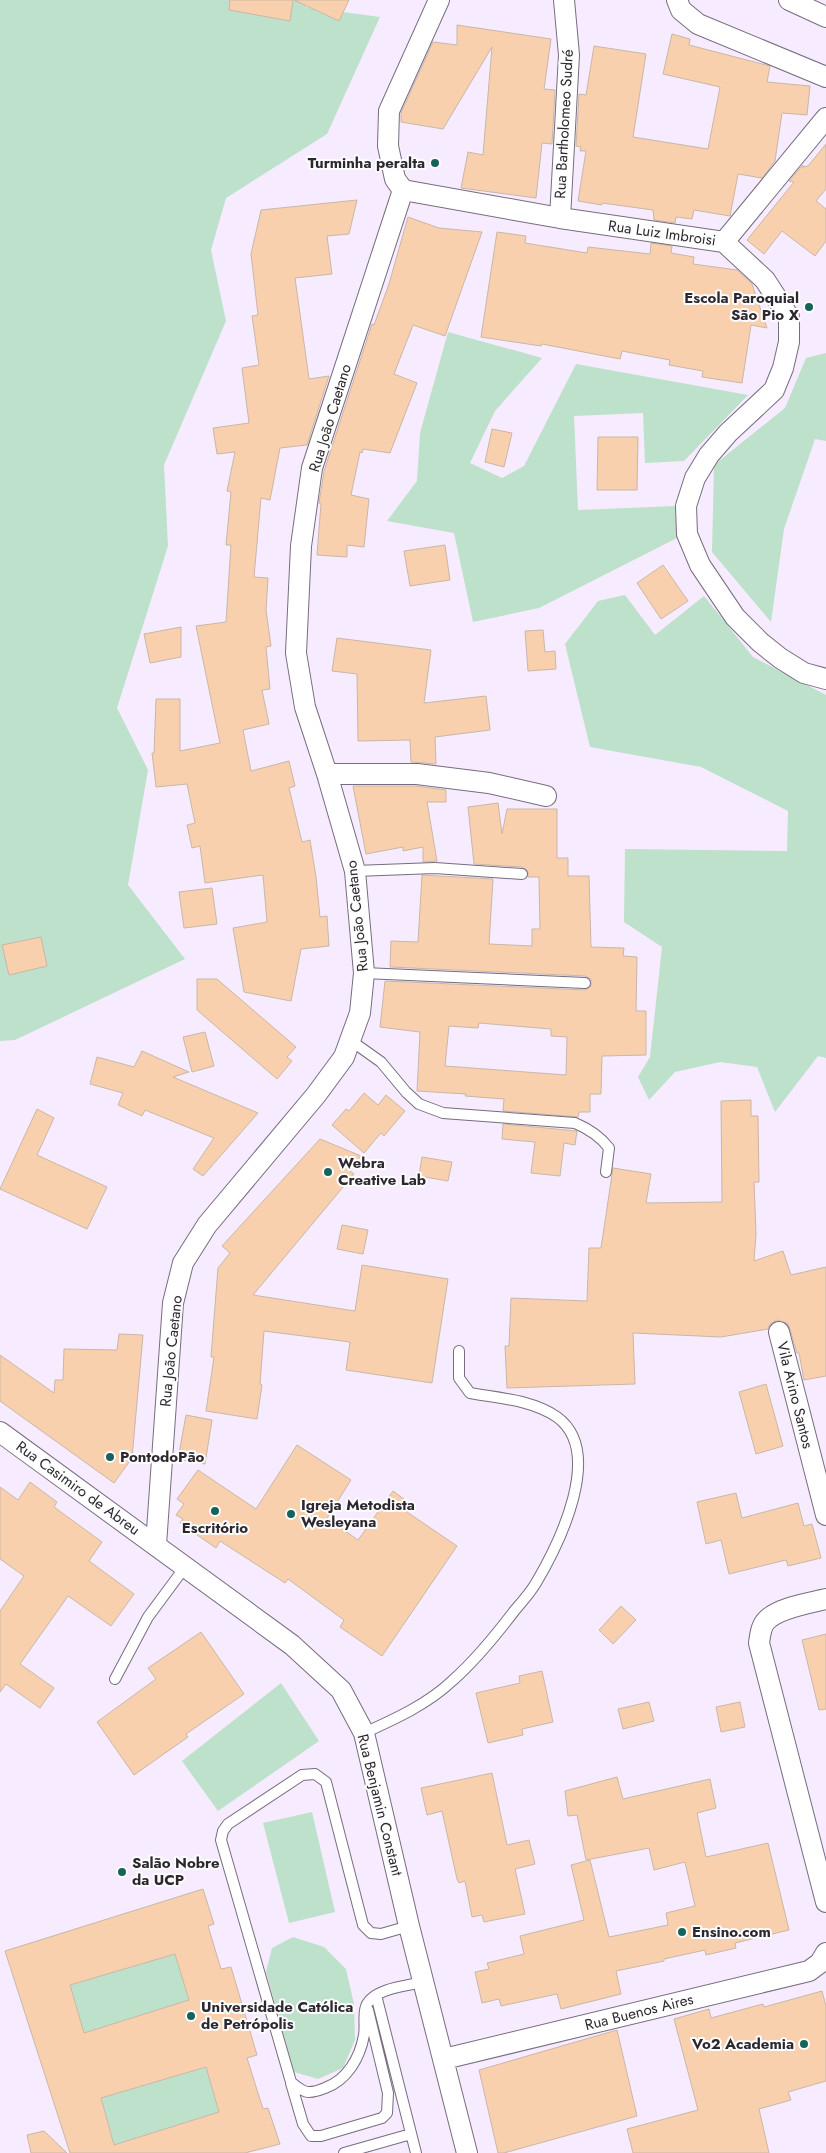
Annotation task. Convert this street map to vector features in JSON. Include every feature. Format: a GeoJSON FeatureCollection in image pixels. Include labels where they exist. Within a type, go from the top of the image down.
{"type":"FeatureCollection","features":[{"type":"Feature","properties":{"kind":"street"},"geometry":{"type":"LineString","coordinates":[[403,190],[395,179],[388,146],[389,112],[438,0]]}},
{"type":"Feature","properties":{"kind":"street","name":"Rua Bartholomeo Sudré"},"geometry":{"type":"LineString","coordinates":[[560,218],[569,55],[564,0]]}},
{"type":"Feature","properties":{"kind":"street"},"geometry":{"type":"LineString","coordinates":[[677,0],[681,10],[698,24],[826,77]]}},
{"type":"Feature","properties":{"kind":"street"},"geometry":{"type":"LineString","coordinates":[[789,0],[826,17]]}},
{"type":"Feature","properties":{"kind":"street"},"geometry":{"type":"LineString","coordinates":[[724,242],[826,118]]}},
{"type":"Feature","properties":{"kind":"street","name":"Rua Luiz Imbroisi"},"geometry":{"type":"LineString","coordinates":[[403,190],[560,218],[724,242],[765,280],[789,317],[789,342],[783,368],[774,390],[722,440],[709,455],[695,478],[686,506],[686,534],[700,565],[735,617],[760,642],[780,658],[804,673],[826,679]]}},
{"type":"Feature","properties":{"kind":"street","name":"Rua João Caetano"},"geometry":{"type":"LineString","coordinates":[[156,1545],[173,1303],[182,1264],[207,1226],[316,1095],[344,1057],[360,1013],[364,973],[355,871],[327,774],[305,707],[296,653],[300,546],[312,468],[403,190]]}},
{"type":"Feature","properties":{"kind":"street"},"geometry":{"type":"LineString","coordinates":[[327,774],[417,774],[489,783],[546,796]]}},
{"type":"Feature","properties":{"kind":"street","name":"Vila Arino Santos"},"geometry":{"type":"LineString","coordinates":[[779,1332],[826,1515]]}},
{"type":"Feature","properties":{"kind":"street","name":"Rua Casimiro de Abreu"},"geometry":{"type":"LineString","coordinates":[[0,1432],[156,1545]]}},
{"type":"Feature","properties":{"kind":"street","name":"Rua Benjamin Constant"},"geometry":{"type":"LineString","coordinates":[[156,1545],[292,1645],[341,1690],[364,1733],[409,1926],[467,2153]]}},
{"type":"Feature","properties":{"kind":"street"},"geometry":{"type":"LineString","coordinates":[[826,1599],[776,1613],[766,1621],[761,1630],[758,1643],[826,1902]]}},
{"type":"Feature","properties":{"kind":"street","name":"Rua Buenos Aires"},"geometry":{"type":"LineString","coordinates":[[444,2059],[809,1971],[820,1963],[826,1953]]}},
{"type":"Feature","properties":{"kind":"lane"},"geometry":{"type":"LineString","coordinates":[[355,871],[435,868],[522,874]]}},
{"type":"Feature","properties":{"kind":"lane"},"geometry":{"type":"LineString","coordinates":[[364,973],[585,983]]}},
{"type":"Feature","properties":{"kind":"lane"},"geometry":{"type":"LineString","coordinates":[[350,1040],[381,1062],[406,1092],[419,1104],[443,1113],[575,1123],[586,1128],[602,1138],[609,1148],[606,1172]]}},
{"type":"Feature","properties":{"kind":"lane"},"geometry":{"type":"LineString","coordinates":[[364,1733],[395,1719],[451,1683],[485,1648],[536,1584],[570,1515],[579,1470],[574,1437],[558,1418],[534,1406],[470,1393],[459,1378],[459,1351]]}},
{"type":"Feature","properties":{"kind":"lane"},"geometry":{"type":"LineString","coordinates":[[115,1679],[148,1617],[186,1567]]}},
{"type":"Feature","properties":{"kind":"lane"},"geometry":{"type":"LineString","coordinates":[[367,2004],[388,2093],[387,2112],[382,2118],[321,2136],[311,2136],[303,2124],[222,1840],[223,1831],[228,1824],[302,1776],[315,1774],[326,1782],[363,1924],[371,1933],[381,1934],[409,1926]]}},
{"type":"Feature","properties":{"kind":"lane"},"geometry":{"type":"LineString","coordinates":[[291,2082],[302,2092],[315,2092],[334,2085],[346,2076],[359,2053],[365,2034],[364,2019],[367,2004],[376,1994],[424,1982]]}},
{"type":"Feature","properties":{"kind":"lane"},"geometry":{"type":"LineString","coordinates":[[376,1994],[416,2153]]}},
{"type":"Feature","properties":{"kind":"lane"},"geometry":{"type":"LineString","coordinates":[[344,2153],[410,2134]]}},
{"type":"Feature","properties":{"kind":"green space"},"geometry":{"type":"Polygon","coordinates":[[[0,0],[308,0],[306,7],[380,17],[327,134],[226,198],[211,250],[226,321],[164,465],[168,546],[117,708],[148,770],[128,885],[185,959],[15,1040],[0,1041],[0,0]]]}},
{"type":"Feature","properties":{"kind":"green space"},"geometry":{"type":"Polygon","coordinates":[[[448,332],[542,358],[495,411],[470,463],[502,478],[524,466],[576,364],[748,395],[684,461],[645,463],[643,413],[574,416],[578,510],[675,506],[677,538],[539,608],[473,622],[454,533],[387,521],[417,481],[420,433],[448,332]]]}},
{"type":"Feature","properties":{"kind":"green space"},"geometry":{"type":"Polygon","coordinates":[[[826,353],[826,441],[815,439],[784,529],[771,622],[712,552],[714,465],[785,408],[806,358],[826,353]]]}},
{"type":"Feature","properties":{"kind":"green space"},"geometry":{"type":"Polygon","coordinates":[[[625,595],[655,635],[704,596],[753,657],[826,695],[826,1058],[818,1056],[775,1112],[757,1067],[720,1062],[675,1072],[649,1100],[638,1077],[650,1057],[662,947],[624,922],[625,849],[787,851],[788,811],[701,767],[590,747],[565,644],[598,601],[625,595]]]}},
{"type":"Feature","properties":{"kind":"green space"},"geometry":{"type":"Polygon","coordinates":[[[281,1683],[319,1741],[218,1811],[182,1761],[281,1683]]]}},
{"type":"Feature","properties":{"kind":"green space"},"geometry":{"type":"Polygon","coordinates":[[[312,1812],[335,1912],[289,1923],[263,1823],[312,1812]]]}},
{"type":"Feature","properties":{"kind":"green space"},"geometry":{"type":"Polygon","coordinates":[[[293,1937],[324,1947],[346,1969],[354,2004],[355,2040],[343,2068],[318,2079],[294,2072],[266,1972],[272,1948],[293,1937]]]}},
{"type":"Feature","properties":{"kind":"green space"},"geometry":{"type":"Polygon","coordinates":[[[175,1954],[189,2000],[84,2033],[70,1985],[175,1954]]]}},
{"type":"Feature","properties":{"kind":"green space"},"geometry":{"type":"Polygon","coordinates":[[[206,2067],[219,2112],[114,2145],[101,2098],[206,2067]]]}},
{"type":"Feature","properties":{"kind":"building"},"geometry":{"type":"Polygon","coordinates":[[[230,0],[293,0],[290,21],[229,10],[230,0]]]}},
{"type":"Feature","properties":{"kind":"building"},"geometry":{"type":"Polygon","coordinates":[[[294,0],[349,0],[339,21],[294,0]]]}},
{"type":"Feature","properties":{"kind":"building"},"geometry":{"type":"Polygon","coordinates":[[[457,25],[551,39],[544,89],[555,90],[552,144],[542,143],[536,198],[461,188],[468,152],[483,155],[492,47],[443,129],[401,122],[401,113],[433,42],[457,45],[457,25]]]}},
{"type":"Feature","properties":{"kind":"building"},"geometry":{"type":"Polygon","coordinates":[[[672,34],[690,39],[689,45],[770,66],[767,82],[810,86],[807,115],[782,113],[775,161],[762,178],[738,174],[730,216],[694,210],[692,219],[676,217],[675,223],[654,220],[653,210],[578,201],[586,151],[580,151],[581,147],[576,146],[579,94],[586,95],[594,46],[646,54],[633,137],[708,149],[720,87],[663,74],[672,34]]]}},
{"type":"Feature","properties":{"kind":"building"},"geometry":{"type":"Polygon","coordinates":[[[826,144],[826,189],[816,201],[826,209],[826,241],[815,256],[782,231],[764,254],[747,240],[794,182],[789,181],[803,165],[802,167],[808,166],[826,144]]]}},
{"type":"Feature","properties":{"kind":"building"},"geometry":{"type":"Polygon","coordinates":[[[357,200],[349,234],[327,236],[332,274],[295,278],[309,379],[329,376],[307,445],[280,448],[270,500],[261,498],[254,577],[268,578],[266,610],[271,646],[266,647],[270,689],[262,690],[269,724],[243,730],[251,771],[289,761],[295,786],[289,788],[302,842],[310,840],[320,917],[327,916],[329,946],[301,949],[291,1001],[244,992],[233,928],[267,922],[263,875],[205,883],[200,846],[192,848],[187,825],[195,823],[187,784],[156,787],[152,753],[154,753],[156,699],[180,699],[180,751],[220,743],[196,626],[226,622],[231,545],[226,545],[231,492],[227,491],[235,452],[217,454],[213,428],[249,423],[242,368],[259,365],[252,316],[258,315],[251,254],[261,210],[357,200]]]}},
{"type":"Feature","properties":{"kind":"building"},"geometry":{"type":"Polygon","coordinates":[[[408,217],[439,228],[482,232],[445,336],[413,325],[394,374],[417,383],[390,453],[363,449],[362,453],[360,452],[351,495],[369,499],[364,547],[347,545],[347,557],[317,555],[321,504],[319,503],[324,471],[372,324],[374,325],[389,284],[408,217]]]}},
{"type":"Feature","properties":{"kind":"building"},"geometry":{"type":"Polygon","coordinates":[[[497,232],[526,236],[525,243],[587,253],[588,247],[650,254],[651,243],[672,246],[671,253],[694,257],[693,264],[737,270],[752,284],[767,328],[751,325],[742,383],[702,377],[703,371],[669,365],[670,360],[622,351],[620,359],[542,344],[541,346],[481,337],[497,232]]]}},
{"type":"Feature","properties":{"kind":"building"},"geometry":{"type":"Polygon","coordinates":[[[492,429],[512,433],[504,467],[485,462],[492,429]]]}},
{"type":"Feature","properties":{"kind":"building"},"geometry":{"type":"Polygon","coordinates":[[[598,437],[638,437],[637,490],[597,490],[598,437]]]}},
{"type":"Feature","properties":{"kind":"building"},"geometry":{"type":"Polygon","coordinates":[[[445,545],[450,580],[410,586],[404,551],[445,545]]]}},
{"type":"Feature","properties":{"kind":"building"},"geometry":{"type":"Polygon","coordinates":[[[663,565],[688,601],[661,619],[637,583],[663,565]]]}},
{"type":"Feature","properties":{"kind":"building"},"geometry":{"type":"Polygon","coordinates":[[[181,627],[181,657],[150,663],[144,634],[181,627]]]}},
{"type":"Feature","properties":{"kind":"building"},"geometry":{"type":"Polygon","coordinates":[[[543,630],[545,652],[555,651],[556,669],[528,671],[525,631],[543,630]]]}},
{"type":"Feature","properties":{"kind":"building"},"geometry":{"type":"Polygon","coordinates":[[[337,638],[431,650],[424,703],[486,696],[490,730],[435,737],[436,764],[411,762],[410,740],[358,741],[357,674],[332,671],[337,638]]]}},
{"type":"Feature","properties":{"kind":"building"},"geometry":{"type":"Polygon","coordinates":[[[353,786],[416,786],[446,790],[446,802],[427,802],[437,861],[423,862],[423,847],[403,851],[403,847],[366,854],[353,786]]]}},
{"type":"Feature","properties":{"kind":"building"},"geometry":{"type":"Polygon","coordinates":[[[498,803],[502,834],[507,809],[557,809],[557,858],[568,858],[568,876],[589,876],[591,947],[624,948],[623,956],[637,957],[636,1011],[646,1011],[646,1055],[602,1056],[601,1094],[590,1094],[590,1112],[579,1112],[578,1117],[503,1111],[504,1099],[417,1091],[420,1032],[380,1027],[385,981],[585,990],[591,986],[591,979],[585,976],[390,967],[391,941],[418,942],[422,875],[493,879],[489,944],[532,946],[532,929],[540,929],[539,877],[528,877],[528,871],[522,867],[474,864],[468,807],[498,803]],[[479,1023],[478,1028],[449,1026],[445,1066],[566,1075],[567,1037],[551,1036],[551,1029],[479,1023]]]}},
{"type":"Feature","properties":{"kind":"building"},"geometry":{"type":"Polygon","coordinates":[[[212,888],[217,924],[184,928],[179,892],[212,888]]]}},
{"type":"Feature","properties":{"kind":"building"},"geometry":{"type":"Polygon","coordinates":[[[41,937],[47,966],[9,975],[2,945],[41,937]]]}},
{"type":"Feature","properties":{"kind":"building"},"geometry":{"type":"Polygon","coordinates":[[[197,979],[217,979],[296,1047],[287,1057],[292,1061],[277,1079],[197,1010],[197,979]]]}},
{"type":"Feature","properties":{"kind":"building"},"geometry":{"type":"Polygon","coordinates":[[[205,1032],[214,1066],[192,1072],[183,1037],[205,1032]]]}},
{"type":"Feature","properties":{"kind":"building"},"geometry":{"type":"Polygon","coordinates":[[[142,1051],[189,1072],[173,1077],[258,1113],[203,1176],[193,1169],[214,1138],[145,1110],[142,1116],[118,1105],[123,1093],[90,1084],[97,1057],[134,1067],[142,1051]]]}},
{"type":"Feature","properties":{"kind":"building"},"geometry":{"type":"Polygon","coordinates":[[[364,1093],[378,1105],[386,1095],[405,1111],[384,1136],[381,1133],[364,1153],[332,1125],[346,1109],[349,1111],[364,1093]]]}},
{"type":"Feature","properties":{"kind":"building"},"geometry":{"type":"Polygon","coordinates":[[[751,1100],[751,1116],[758,1116],[759,1182],[754,1182],[756,1234],[754,1261],[783,1251],[791,1275],[826,1267],[826,1376],[804,1380],[799,1353],[797,1353],[790,1329],[787,1323],[777,1320],[770,1324],[768,1329],[721,1337],[633,1333],[635,1384],[507,1388],[505,1346],[509,1346],[511,1298],[587,1301],[589,1248],[601,1248],[613,1168],[651,1174],[646,1203],[722,1202],[721,1101],[751,1100]]]}},
{"type":"Feature","properties":{"kind":"building"},"geometry":{"type":"Polygon","coordinates":[[[37,1109],[54,1118],[37,1155],[107,1187],[87,1229],[0,1189],[37,1109]]]}},
{"type":"Feature","properties":{"kind":"building"},"geometry":{"type":"Polygon","coordinates":[[[503,1124],[577,1131],[575,1145],[564,1143],[560,1176],[531,1173],[535,1142],[502,1139],[503,1124]]]}},
{"type":"Feature","properties":{"kind":"building"},"geometry":{"type":"Polygon","coordinates":[[[320,1139],[361,1156],[349,1170],[354,1174],[253,1295],[355,1311],[362,1265],[448,1279],[432,1383],[346,1370],[350,1342],[264,1331],[260,1384],[262,1385],[257,1419],[206,1411],[214,1357],[211,1357],[218,1268],[230,1253],[222,1246],[320,1139]]]}},
{"type":"Feature","properties":{"kind":"building"},"geometry":{"type":"Polygon","coordinates":[[[422,1157],[452,1162],[448,1181],[419,1176],[422,1157]]]}},
{"type":"Feature","properties":{"kind":"building"},"geometry":{"type":"Polygon","coordinates":[[[342,1225],[368,1230],[363,1254],[337,1249],[342,1225]]]}},
{"type":"Feature","properties":{"kind":"building"},"geometry":{"type":"Polygon","coordinates":[[[119,1334],[143,1335],[132,1458],[114,1483],[0,1401],[0,1355],[54,1393],[55,1380],[63,1380],[64,1349],[117,1350],[119,1334]]]}},
{"type":"Feature","properties":{"kind":"building"},"geometry":{"type":"Polygon","coordinates":[[[766,1384],[783,1446],[756,1454],[739,1392],[766,1384]]]}},
{"type":"Feature","properties":{"kind":"building"},"geometry":{"type":"Polygon","coordinates":[[[186,1415],[212,1420],[205,1464],[178,1459],[186,1415]]]}},
{"type":"Feature","properties":{"kind":"building"},"geometry":{"type":"Polygon","coordinates":[[[297,1445],[351,1480],[327,1518],[358,1540],[393,1491],[412,1505],[407,1512],[457,1546],[382,1656],[340,1627],[344,1620],[288,1579],[285,1583],[220,1541],[216,1548],[180,1523],[183,1519],[176,1515],[184,1504],[177,1499],[198,1470],[256,1509],[297,1445]]]}},
{"type":"Feature","properties":{"kind":"building"},"geometry":{"type":"Polygon","coordinates":[[[30,1482],[57,1502],[54,1507],[102,1542],[89,1561],[134,1594],[111,1626],[68,1596],[20,1664],[54,1688],[40,1708],[6,1684],[0,1692],[0,1611],[24,1576],[0,1559],[0,1487],[18,1500],[30,1482]]]}},
{"type":"Feature","properties":{"kind":"building"},"geometry":{"type":"Polygon","coordinates":[[[736,1493],[742,1518],[798,1503],[804,1526],[812,1524],[821,1558],[788,1566],[786,1560],[729,1574],[721,1540],[706,1544],[697,1502],[736,1493]]]}},
{"type":"Feature","properties":{"kind":"building"},"geometry":{"type":"Polygon","coordinates":[[[621,1606],[636,1620],[613,1644],[599,1630],[621,1606]]]}},
{"type":"Feature","properties":{"kind":"building"},"geometry":{"type":"Polygon","coordinates":[[[201,1632],[244,1694],[186,1734],[188,1737],[134,1775],[97,1722],[156,1679],[148,1668],[201,1632]]]}},
{"type":"Feature","properties":{"kind":"building"},"geometry":{"type":"Polygon","coordinates":[[[826,1634],[826,1709],[819,1710],[802,1640],[826,1634]]]}},
{"type":"Feature","properties":{"kind":"building"},"geometry":{"type":"Polygon","coordinates":[[[542,1671],[553,1722],[522,1729],[523,1735],[488,1743],[476,1693],[520,1683],[519,1676],[542,1671]]]}},
{"type":"Feature","properties":{"kind":"building"},"geometry":{"type":"Polygon","coordinates":[[[649,1702],[654,1721],[623,1729],[618,1709],[649,1702]]]}},
{"type":"Feature","properties":{"kind":"building"},"geometry":{"type":"Polygon","coordinates":[[[740,1702],[745,1727],[721,1732],[716,1707],[740,1702]]]}},
{"type":"Feature","properties":{"kind":"building"},"geometry":{"type":"Polygon","coordinates":[[[492,1773],[507,1845],[529,1840],[535,1864],[515,1869],[525,1914],[484,1922],[482,1915],[472,1917],[465,1881],[459,1883],[457,1879],[442,1811],[427,1815],[421,1788],[492,1773]]]}},
{"type":"Feature","properties":{"kind":"building"},"geometry":{"type":"Polygon","coordinates":[[[617,1777],[623,1799],[710,1779],[716,1808],[697,1813],[706,1857],[768,1843],[789,1930],[735,1943],[736,1948],[706,1955],[705,1950],[616,1971],[621,1994],[561,2009],[557,1994],[501,2006],[499,1999],[482,2003],[475,1972],[489,1969],[487,1963],[524,1954],[520,1936],[584,1920],[571,1865],[590,1860],[609,1937],[668,1925],[666,1913],[695,1906],[685,1862],[654,1870],[649,1848],[586,1860],[577,1815],[568,1816],[565,1791],[617,1777]]]}},
{"type":"Feature","properties":{"kind":"building","name":"Universidade Católica de Petrópolis"},"geometry":{"type":"Polygon","coordinates":[[[203,1889],[214,1924],[208,1926],[221,1969],[231,1967],[257,2055],[247,2058],[263,2109],[268,2108],[280,2144],[245,2153],[70,2153],[5,1951],[203,1889]],[[175,1954],[70,1985],[84,2033],[189,2000],[175,1954]],[[206,2067],[101,2098],[114,2145],[219,2112],[206,2067]]]}},
{"type":"Feature","properties":{"kind":"building"},"geometry":{"type":"Polygon","coordinates":[[[822,1991],[826,2006],[826,2081],[788,2092],[791,2100],[759,2109],[769,2153],[633,2153],[627,2129],[698,2110],[674,2019],[709,2009],[711,2018],[763,2004],[764,2007],[822,1991]]]}},
{"type":"Feature","properties":{"kind":"building"},"geometry":{"type":"Polygon","coordinates":[[[617,2030],[637,2116],[504,2153],[498,2153],[479,2070],[617,2030]]]}},
{"type":"Feature","properties":{"kind":"building"},"geometry":{"type":"Polygon","coordinates":[[[44,2131],[67,2153],[31,2153],[27,2135],[44,2131]]]}},
{"type":"Feature","properties":{"kind":"place","name":"Turminha peralta"},"geometry":{"type":"Point","coordinates":[435,163]}},
{"type":"Feature","properties":{"kind":"place","name":"Escola Paroquial São Pio X"},"geometry":{"type":"Point","coordinates":[809,307]}},
{"type":"Feature","properties":{"kind":"place","name":"Webra Creative Lab"},"geometry":{"type":"Point","coordinates":[328,1172]}},
{"type":"Feature","properties":{"kind":"place","name":"PontodoPão"},"geometry":{"type":"Point","coordinates":[110,1457]}},
{"type":"Feature","properties":{"kind":"place","name":"Escritório"},"geometry":{"type":"Point","coordinates":[215,1511]}},
{"type":"Feature","properties":{"kind":"place","name":"Igreja Metodista Wesleyana"},"geometry":{"type":"Point","coordinates":[291,1514]}},
{"type":"Feature","properties":{"kind":"place","name":"Salão Nobre da UCP"},"geometry":{"type":"Point","coordinates":[122,1872]}},
{"type":"Feature","properties":{"kind":"place","name":"Ensino.com"},"geometry":{"type":"Point","coordinates":[682,1932]}},
{"type":"Feature","properties":{"kind":"place","name":"Universidade Católica de Petrópolis"},"geometry":{"type":"Point","coordinates":[191,2016]}},
{"type":"Feature","properties":{"kind":"place","name":"Vo2 Academia"},"geometry":{"type":"Point","coordinates":[804,2044]}}]}
